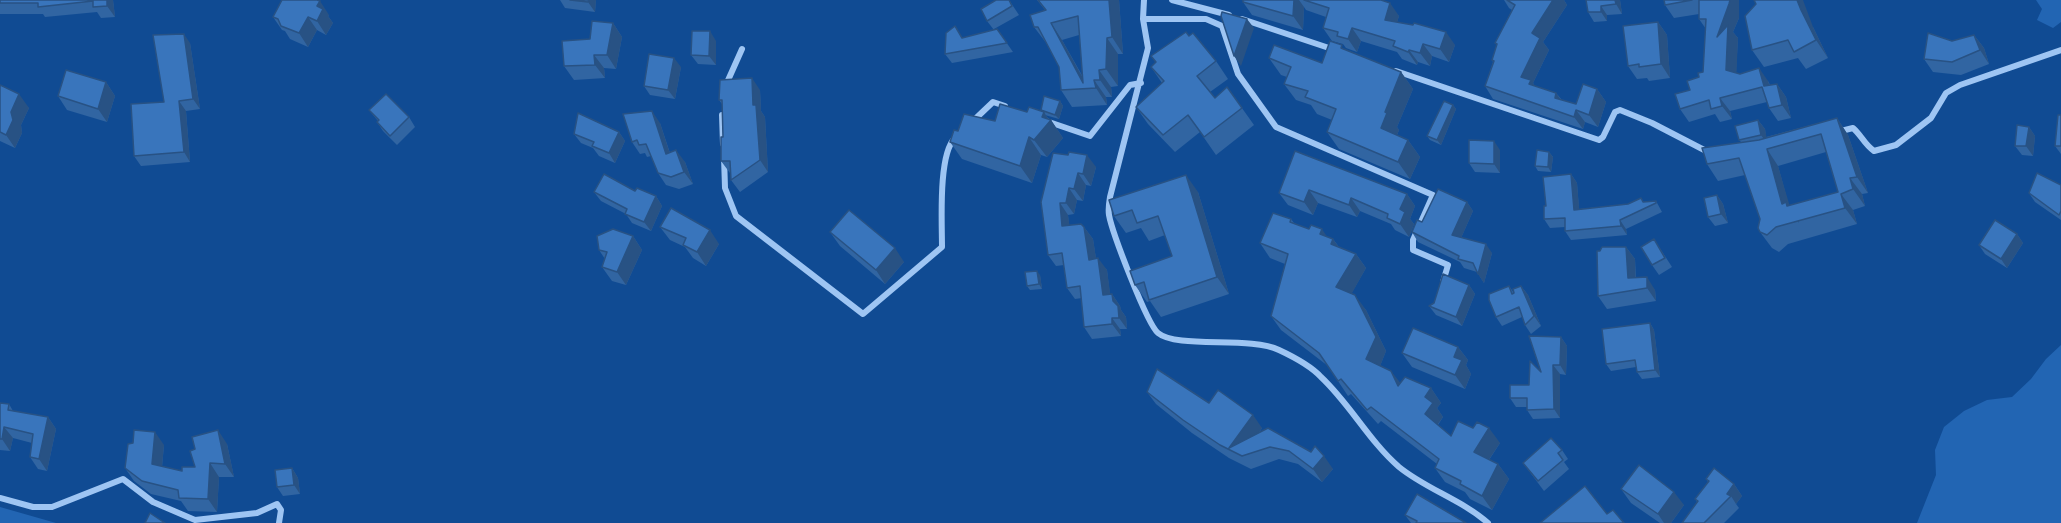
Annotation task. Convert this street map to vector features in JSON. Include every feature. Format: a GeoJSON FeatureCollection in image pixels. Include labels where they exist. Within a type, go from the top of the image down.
{"type":"FeatureCollection","features":[{"type":"Feature","properties":{"kind":"street"},"geometry":{"type":"LineString","coordinates":[[1144,0],[1143,18],[1148,48],[1108,212],[1114,235],[1148,317],[1158,333],[1177,340],[1229,341],[1275,348],[1300,361],[1321,376],[1399,467],[1479,515],[1488,523]]}},
{"type":"Feature","properties":{"kind":"street"},"geometry":{"type":"LineString","coordinates":[[1172,0],[1243,19],[1343,53]]}},
{"type":"Feature","properties":{"kind":"street"},"geometry":{"type":"LineString","coordinates":[[1143,18],[1206,20],[1222,26],[1238,74],[1276,127],[1433,195],[1413,240],[1413,250],[1448,265],[1442,288]]}},
{"type":"Feature","properties":{"kind":"street"},"geometry":{"type":"LineString","coordinates":[[722,94],[742,49]]}},
{"type":"Feature","properties":{"kind":"street"},"geometry":{"type":"LineString","coordinates":[[1833,133],[1853,128],[1862,136],[1866,145],[1874,151],[1889,148],[1931,118],[1946,93],[1960,85],[2061,50]]}},
{"type":"Feature","properties":{"kind":"street"},"geometry":{"type":"LineString","coordinates":[[1388,68],[1599,140],[1603,138],[1616,112],[1620,110],[1718,155]]}},
{"type":"Feature","properties":{"kind":"street"},"geometry":{"type":"LineString","coordinates":[[1036,117],[1090,136],[1130,85],[1141,83]]}},
{"type":"Feature","properties":{"kind":"street"},"geometry":{"type":"LineString","coordinates":[[968,126],[993,102],[1014,110]]}},
{"type":"Feature","properties":{"kind":"street"},"geometry":{"type":"LineString","coordinates":[[722,105],[725,188],[736,216],[863,314],[942,247],[944,159],[951,142],[959,134]]}},
{"type":"Feature","properties":{"kind":"street"},"geometry":{"type":"LineString","coordinates":[[0,498],[33,507],[52,507],[123,479],[153,502],[195,520],[257,513],[277,504],[281,510],[279,523]]}},
{"type":"Feature","properties":{"kind":"shaded area"},"geometry":{"type":"Polygon","coordinates":[[[2036,0],[2061,0],[2061,22],[2053,28],[2037,20],[2042,9],[2036,0]]]}},
{"type":"Feature","properties":{"kind":"shaded area"},"geometry":{"type":"Polygon","coordinates":[[[2061,345],[2061,523],[1917,523],[1936,475],[1935,450],[1944,427],[1964,411],[1987,400],[2012,397],[2061,345]]]}},
{"type":"Feature","properties":{"kind":"shaded area"},"geometry":{"type":"Polygon","coordinates":[[[0,507],[56,523],[0,523],[0,507]]]}},
{"type":"Feature","properties":{"kind":"building"},"geometry":{"type":"Polygon","coordinates":[[[0,0],[107,0],[107,6],[93,7],[93,1],[38,7],[38,3],[0,3],[0,0]]]}},
{"type":"Feature","properties":{"kind":"building"},"geometry":{"type":"Polygon","coordinates":[[[282,0],[317,0],[320,1],[317,6],[323,9],[317,21],[308,17],[299,33],[281,26],[278,19],[273,17],[282,0]]]}},
{"type":"Feature","properties":{"kind":"building"},"geometry":{"type":"Polygon","coordinates":[[[996,0],[1009,0],[1012,6],[987,21],[981,9],[996,0]]]}},
{"type":"Feature","properties":{"kind":"building"},"geometry":{"type":"Polygon","coordinates":[[[1038,0],[1109,0],[1112,37],[1107,38],[1106,69],[1099,70],[1100,80],[1094,80],[1096,88],[1061,90],[1059,67],[1038,27],[1034,27],[1030,15],[1046,10],[1038,0]],[[1078,16],[1051,23],[1083,83],[1078,16]]]}},
{"type":"Feature","properties":{"kind":"building"},"geometry":{"type":"Polygon","coordinates":[[[1243,0],[1294,0],[1293,16],[1243,2],[1243,0]]]}},
{"type":"Feature","properties":{"kind":"building"},"geometry":{"type":"Polygon","coordinates":[[[1304,0],[1381,0],[1390,3],[1385,20],[1413,25],[1414,23],[1446,32],[1440,49],[1423,44],[1420,53],[1409,50],[1408,52],[1393,46],[1395,41],[1352,28],[1348,39],[1337,36],[1338,32],[1323,28],[1329,8],[1304,0]]]}},
{"type":"Feature","properties":{"kind":"building"},"geometry":{"type":"Polygon","coordinates":[[[1507,0],[1553,0],[1532,33],[1540,38],[1521,77],[1531,80],[1529,84],[1556,93],[1555,98],[1576,104],[1583,84],[1597,89],[1589,115],[1576,110],[1574,117],[1485,86],[1494,61],[1492,60],[1497,44],[1495,43],[1515,5],[1507,0]]]}},
{"type":"Feature","properties":{"kind":"building"},"geometry":{"type":"Polygon","coordinates":[[[1586,0],[1615,0],[1616,4],[1601,6],[1601,12],[1588,12],[1586,0]]]}},
{"type":"Feature","properties":{"kind":"building"},"geometry":{"type":"Polygon","coordinates":[[[1664,0],[1692,0],[1665,5],[1664,0]]]}},
{"type":"Feature","properties":{"kind":"building"},"geometry":{"type":"Polygon","coordinates":[[[1699,0],[1730,0],[1717,37],[1728,25],[1726,70],[1740,74],[1759,68],[1764,86],[1777,84],[1782,105],[1769,108],[1762,87],[1720,98],[1722,106],[1711,109],[1709,100],[1680,109],[1675,94],[1690,90],[1687,81],[1699,77],[1698,73],[1703,72],[1706,19],[1699,19],[1699,0]]]}},
{"type":"Feature","properties":{"kind":"building"},"geometry":{"type":"Polygon","coordinates":[[[1754,0],[1797,0],[1816,40],[1794,52],[1788,40],[1752,50],[1745,16],[1756,4],[1754,0]]]}},
{"type":"Feature","properties":{"kind":"building"},"geometry":{"type":"Polygon","coordinates":[[[1222,12],[1247,19],[1234,56],[1221,16],[1222,12]]]}},
{"type":"Feature","properties":{"kind":"building"},"geometry":{"type":"Polygon","coordinates":[[[592,21],[613,23],[607,55],[594,55],[595,65],[564,66],[562,41],[590,39],[592,21]]]}},
{"type":"Feature","properties":{"kind":"building"},"geometry":{"type":"Polygon","coordinates":[[[1658,22],[1661,64],[1628,66],[1623,26],[1658,22]]]}},
{"type":"Feature","properties":{"kind":"building"},"geometry":{"type":"Polygon","coordinates":[[[955,26],[962,38],[997,29],[1007,43],[945,54],[946,33],[955,26]]]}},
{"type":"Feature","properties":{"kind":"building"},"geometry":{"type":"Polygon","coordinates":[[[692,31],[710,31],[709,56],[691,55],[692,31]]]}},
{"type":"Feature","properties":{"kind":"building"},"geometry":{"type":"Polygon","coordinates":[[[1186,32],[1189,36],[1193,33],[1216,61],[1197,76],[1215,98],[1227,87],[1242,108],[1204,137],[1188,115],[1163,135],[1136,107],[1164,81],[1151,67],[1156,62],[1151,56],[1186,32]]]}},
{"type":"Feature","properties":{"kind":"building"},"geometry":{"type":"Polygon","coordinates":[[[1928,33],[1952,41],[1974,35],[1980,50],[1952,62],[1924,59],[1928,33]]]}},
{"type":"Feature","properties":{"kind":"building"},"geometry":{"type":"Polygon","coordinates":[[[184,34],[193,99],[179,101],[184,152],[134,156],[131,104],[164,102],[153,35],[184,34]]]}},
{"type":"Feature","properties":{"kind":"building"},"geometry":{"type":"Polygon","coordinates":[[[1330,41],[1342,45],[1341,48],[1401,72],[1381,128],[1408,140],[1398,162],[1327,132],[1336,109],[1305,97],[1308,91],[1284,84],[1291,67],[1269,58],[1274,45],[1322,63],[1330,41]]]}},
{"type":"Feature","properties":{"kind":"building"},"geometry":{"type":"Polygon","coordinates":[[[649,54],[674,58],[668,90],[644,86],[649,54]]]}},
{"type":"Feature","properties":{"kind":"building"},"geometry":{"type":"Polygon","coordinates":[[[66,70],[106,82],[98,109],[58,96],[66,70]]]}},
{"type":"Feature","properties":{"kind":"building"},"geometry":{"type":"Polygon","coordinates":[[[752,78],[760,160],[731,180],[730,161],[721,161],[721,137],[723,137],[722,100],[719,100],[720,80],[752,78]]]}},
{"type":"Feature","properties":{"kind":"building"},"geometry":{"type":"Polygon","coordinates":[[[0,85],[19,94],[11,112],[13,120],[6,135],[0,132],[0,85]]]}},
{"type":"Feature","properties":{"kind":"building"},"geometry":{"type":"Polygon","coordinates":[[[386,94],[409,117],[390,136],[369,110],[386,94]]]}},
{"type":"Feature","properties":{"kind":"building"},"geometry":{"type":"Polygon","coordinates":[[[1044,96],[1060,101],[1055,115],[1041,110],[1044,96]]]}},
{"type":"Feature","properties":{"kind":"building"},"geometry":{"type":"Polygon","coordinates":[[[1444,101],[1453,105],[1437,140],[1427,136],[1444,101]]]}},
{"type":"Feature","properties":{"kind":"building"},"geometry":{"type":"Polygon","coordinates":[[[1000,104],[1027,112],[1029,107],[1044,112],[1042,117],[1051,120],[1034,140],[1029,137],[1020,166],[950,142],[954,130],[958,131],[964,114],[995,121],[1000,104]]]}},
{"type":"Feature","properties":{"kind":"building"},"geometry":{"type":"Polygon","coordinates":[[[652,111],[666,154],[676,150],[684,172],[671,177],[658,173],[646,144],[639,145],[637,140],[632,142],[623,114],[652,111]]]}},
{"type":"Feature","properties":{"kind":"building"},"geometry":{"type":"Polygon","coordinates":[[[578,113],[619,132],[609,153],[592,146],[594,142],[574,134],[578,113]]]}},
{"type":"Feature","properties":{"kind":"building"},"geometry":{"type":"Polygon","coordinates":[[[2058,115],[2061,115],[2061,146],[2055,146],[2058,115]]]}},
{"type":"Feature","properties":{"kind":"building"},"geometry":{"type":"Polygon","coordinates":[[[1837,118],[1857,177],[1850,178],[1853,189],[1841,194],[1845,208],[1776,227],[1767,235],[1760,232],[1758,228],[1760,219],[1739,158],[1707,164],[1702,148],[1759,140],[1837,118]],[[1821,134],[1767,149],[1782,204],[1786,202],[1787,206],[1838,192],[1821,134]]]}},
{"type":"Feature","properties":{"kind":"building"},"geometry":{"type":"Polygon","coordinates":[[[1758,120],[1761,135],[1739,140],[1735,126],[1758,120]]]}},
{"type":"Feature","properties":{"kind":"building"},"geometry":{"type":"Polygon","coordinates":[[[2017,125],[2029,127],[2026,146],[2015,146],[2017,125]]]}},
{"type":"Feature","properties":{"kind":"building"},"geometry":{"type":"Polygon","coordinates":[[[1469,140],[1494,141],[1494,164],[1469,163],[1469,140]]]}},
{"type":"Feature","properties":{"kind":"building"},"geometry":{"type":"Polygon","coordinates":[[[1537,150],[1549,152],[1548,167],[1535,166],[1537,150]]]}},
{"type":"Feature","properties":{"kind":"building"},"geometry":{"type":"Polygon","coordinates":[[[1295,151],[1407,194],[1400,209],[1405,212],[1400,224],[1387,218],[1388,214],[1351,198],[1349,205],[1309,190],[1304,202],[1279,193],[1295,151]]]}},
{"type":"Feature","properties":{"kind":"building"},"geometry":{"type":"Polygon","coordinates":[[[1069,152],[1087,155],[1083,174],[1078,173],[1074,189],[1069,188],[1066,203],[1060,203],[1062,226],[1081,224],[1084,227],[1089,260],[1098,258],[1103,295],[1112,294],[1113,301],[1118,306],[1119,318],[1112,318],[1112,324],[1084,327],[1080,286],[1067,288],[1062,253],[1048,255],[1041,202],[1053,153],[1068,155],[1069,152]]]}},
{"type":"Feature","properties":{"kind":"building"},"geometry":{"type":"Polygon","coordinates":[[[2037,173],[2061,185],[2059,215],[2029,193],[2037,173]]]}},
{"type":"Feature","properties":{"kind":"building"},"geometry":{"type":"Polygon","coordinates":[[[604,174],[635,191],[637,188],[656,196],[644,222],[625,214],[627,209],[594,192],[604,174]]]}},
{"type":"Feature","properties":{"kind":"building"},"geometry":{"type":"Polygon","coordinates":[[[1571,174],[1574,210],[1628,204],[1641,198],[1643,202],[1656,201],[1656,203],[1620,220],[1621,226],[1565,231],[1565,218],[1544,219],[1544,206],[1546,206],[1543,177],[1571,174]]]}},
{"type":"Feature","properties":{"kind":"building"},"geometry":{"type":"Polygon","coordinates":[[[1186,175],[1217,277],[1149,300],[1144,282],[1135,285],[1130,271],[1172,256],[1158,216],[1137,223],[1132,210],[1114,216],[1109,200],[1186,175]]]}},
{"type":"Feature","properties":{"kind":"building"},"geometry":{"type":"Polygon","coordinates":[[[1438,189],[1467,202],[1452,235],[1486,244],[1478,274],[1473,263],[1458,259],[1459,256],[1412,232],[1417,220],[1422,222],[1438,189]]]}},
{"type":"Feature","properties":{"kind":"building"},"geometry":{"type":"Polygon","coordinates":[[[1717,195],[1721,214],[1708,217],[1704,198],[1717,195]]]}},
{"type":"Feature","properties":{"kind":"building"},"geometry":{"type":"Polygon","coordinates":[[[671,208],[710,230],[697,252],[683,245],[686,238],[660,227],[671,208]]]}},
{"type":"Feature","properties":{"kind":"building"},"geometry":{"type":"Polygon","coordinates":[[[849,210],[895,248],[876,270],[830,232],[849,210]]]}},
{"type":"Feature","properties":{"kind":"building"},"geometry":{"type":"Polygon","coordinates":[[[1273,213],[1291,219],[1290,222],[1309,229],[1311,225],[1322,229],[1320,234],[1333,239],[1331,244],[1356,254],[1336,287],[1355,295],[1376,337],[1366,359],[1391,371],[1398,386],[1405,377],[1431,388],[1425,397],[1433,403],[1425,414],[1451,436],[1458,421],[1473,428],[1477,422],[1489,428],[1474,452],[1498,464],[1482,496],[1460,484],[1461,481],[1435,468],[1439,459],[1371,407],[1367,410],[1341,379],[1338,381],[1319,353],[1271,316],[1288,254],[1260,243],[1273,213]]]}},
{"type":"Feature","properties":{"kind":"building"},"geometry":{"type":"Polygon","coordinates":[[[1995,220],[2017,234],[2001,259],[1979,245],[1995,220]]]}},
{"type":"Feature","properties":{"kind":"building"},"geometry":{"type":"Polygon","coordinates":[[[613,229],[633,236],[617,272],[602,267],[607,252],[599,250],[597,236],[613,229]]]}},
{"type":"Feature","properties":{"kind":"building"},"geometry":{"type":"Polygon","coordinates":[[[1654,239],[1665,258],[1652,265],[1641,247],[1654,239]]]}},
{"type":"Feature","properties":{"kind":"building"},"geometry":{"type":"Polygon","coordinates":[[[1602,247],[1626,247],[1628,278],[1647,277],[1647,288],[1598,296],[1597,251],[1600,251],[1602,247]]]}},
{"type":"Feature","properties":{"kind":"building"},"geometry":{"type":"Polygon","coordinates":[[[1037,271],[1039,284],[1027,286],[1025,272],[1037,271]]]}},
{"type":"Feature","properties":{"kind":"building"},"geometry":{"type":"Polygon","coordinates":[[[1443,274],[1469,285],[1456,317],[1429,306],[1434,303],[1443,274]]]}},
{"type":"Feature","properties":{"kind":"building"},"geometry":{"type":"Polygon","coordinates":[[[1509,286],[1512,294],[1513,289],[1521,286],[1534,316],[1525,325],[1519,307],[1496,317],[1489,300],[1489,294],[1509,286]]]}},
{"type":"Feature","properties":{"kind":"building"},"geometry":{"type":"Polygon","coordinates":[[[1650,323],[1655,370],[1637,372],[1635,360],[1606,364],[1602,329],[1650,323]]]}},
{"type":"Feature","properties":{"kind":"building"},"geometry":{"type":"Polygon","coordinates":[[[1413,328],[1458,347],[1454,357],[1462,360],[1455,375],[1402,353],[1413,328]]]}},
{"type":"Feature","properties":{"kind":"building"},"geometry":{"type":"Polygon","coordinates":[[[1529,336],[1561,337],[1560,365],[1553,365],[1554,409],[1527,410],[1527,398],[1510,398],[1510,385],[1529,385],[1530,361],[1541,372],[1529,336]]]}},
{"type":"Feature","properties":{"kind":"building"},"geometry":{"type":"Polygon","coordinates":[[[1157,369],[1209,403],[1218,390],[1253,415],[1229,448],[1268,428],[1311,452],[1315,446],[1324,456],[1313,469],[1289,451],[1270,447],[1242,456],[1220,445],[1147,392],[1157,369]]]}},
{"type":"Feature","properties":{"kind":"building"},"geometry":{"type":"Polygon","coordinates":[[[0,403],[9,404],[8,410],[48,417],[39,459],[30,457],[33,434],[4,427],[2,439],[0,439],[0,403]]]}},
{"type":"Feature","properties":{"kind":"building"},"geometry":{"type":"Polygon","coordinates":[[[134,430],[155,432],[152,464],[182,471],[182,467],[195,467],[190,451],[195,449],[192,437],[218,430],[225,464],[210,463],[208,499],[179,498],[178,490],[142,481],[125,468],[128,444],[133,443],[134,430]]]}},
{"type":"Feature","properties":{"kind":"building"},"geometry":{"type":"Polygon","coordinates":[[[1551,438],[1562,450],[1558,453],[1563,460],[1538,481],[1523,463],[1551,438]]]}},
{"type":"Feature","properties":{"kind":"building"},"geometry":{"type":"Polygon","coordinates":[[[1639,465],[1674,492],[1658,514],[1621,489],[1639,465]]]}},
{"type":"Feature","properties":{"kind":"building"},"geometry":{"type":"Polygon","coordinates":[[[292,468],[294,485],[277,487],[275,470],[292,468]]]}},
{"type":"Feature","properties":{"kind":"building"},"geometry":{"type":"Polygon","coordinates":[[[1714,468],[1734,484],[1727,494],[1731,496],[1704,523],[1682,523],[1698,501],[1695,499],[1709,481],[1706,479],[1714,468]]]}},
{"type":"Feature","properties":{"kind":"building"},"geometry":{"type":"Polygon","coordinates":[[[1585,486],[1607,514],[1613,510],[1624,523],[1540,523],[1585,486]]]}},
{"type":"Feature","properties":{"kind":"building"},"geometry":{"type":"Polygon","coordinates":[[[1417,494],[1466,523],[1416,523],[1417,521],[1405,515],[1417,494]]]}},
{"type":"Feature","properties":{"kind":"building"},"geometry":{"type":"Polygon","coordinates":[[[150,513],[165,523],[145,523],[150,513]]]}}]}
